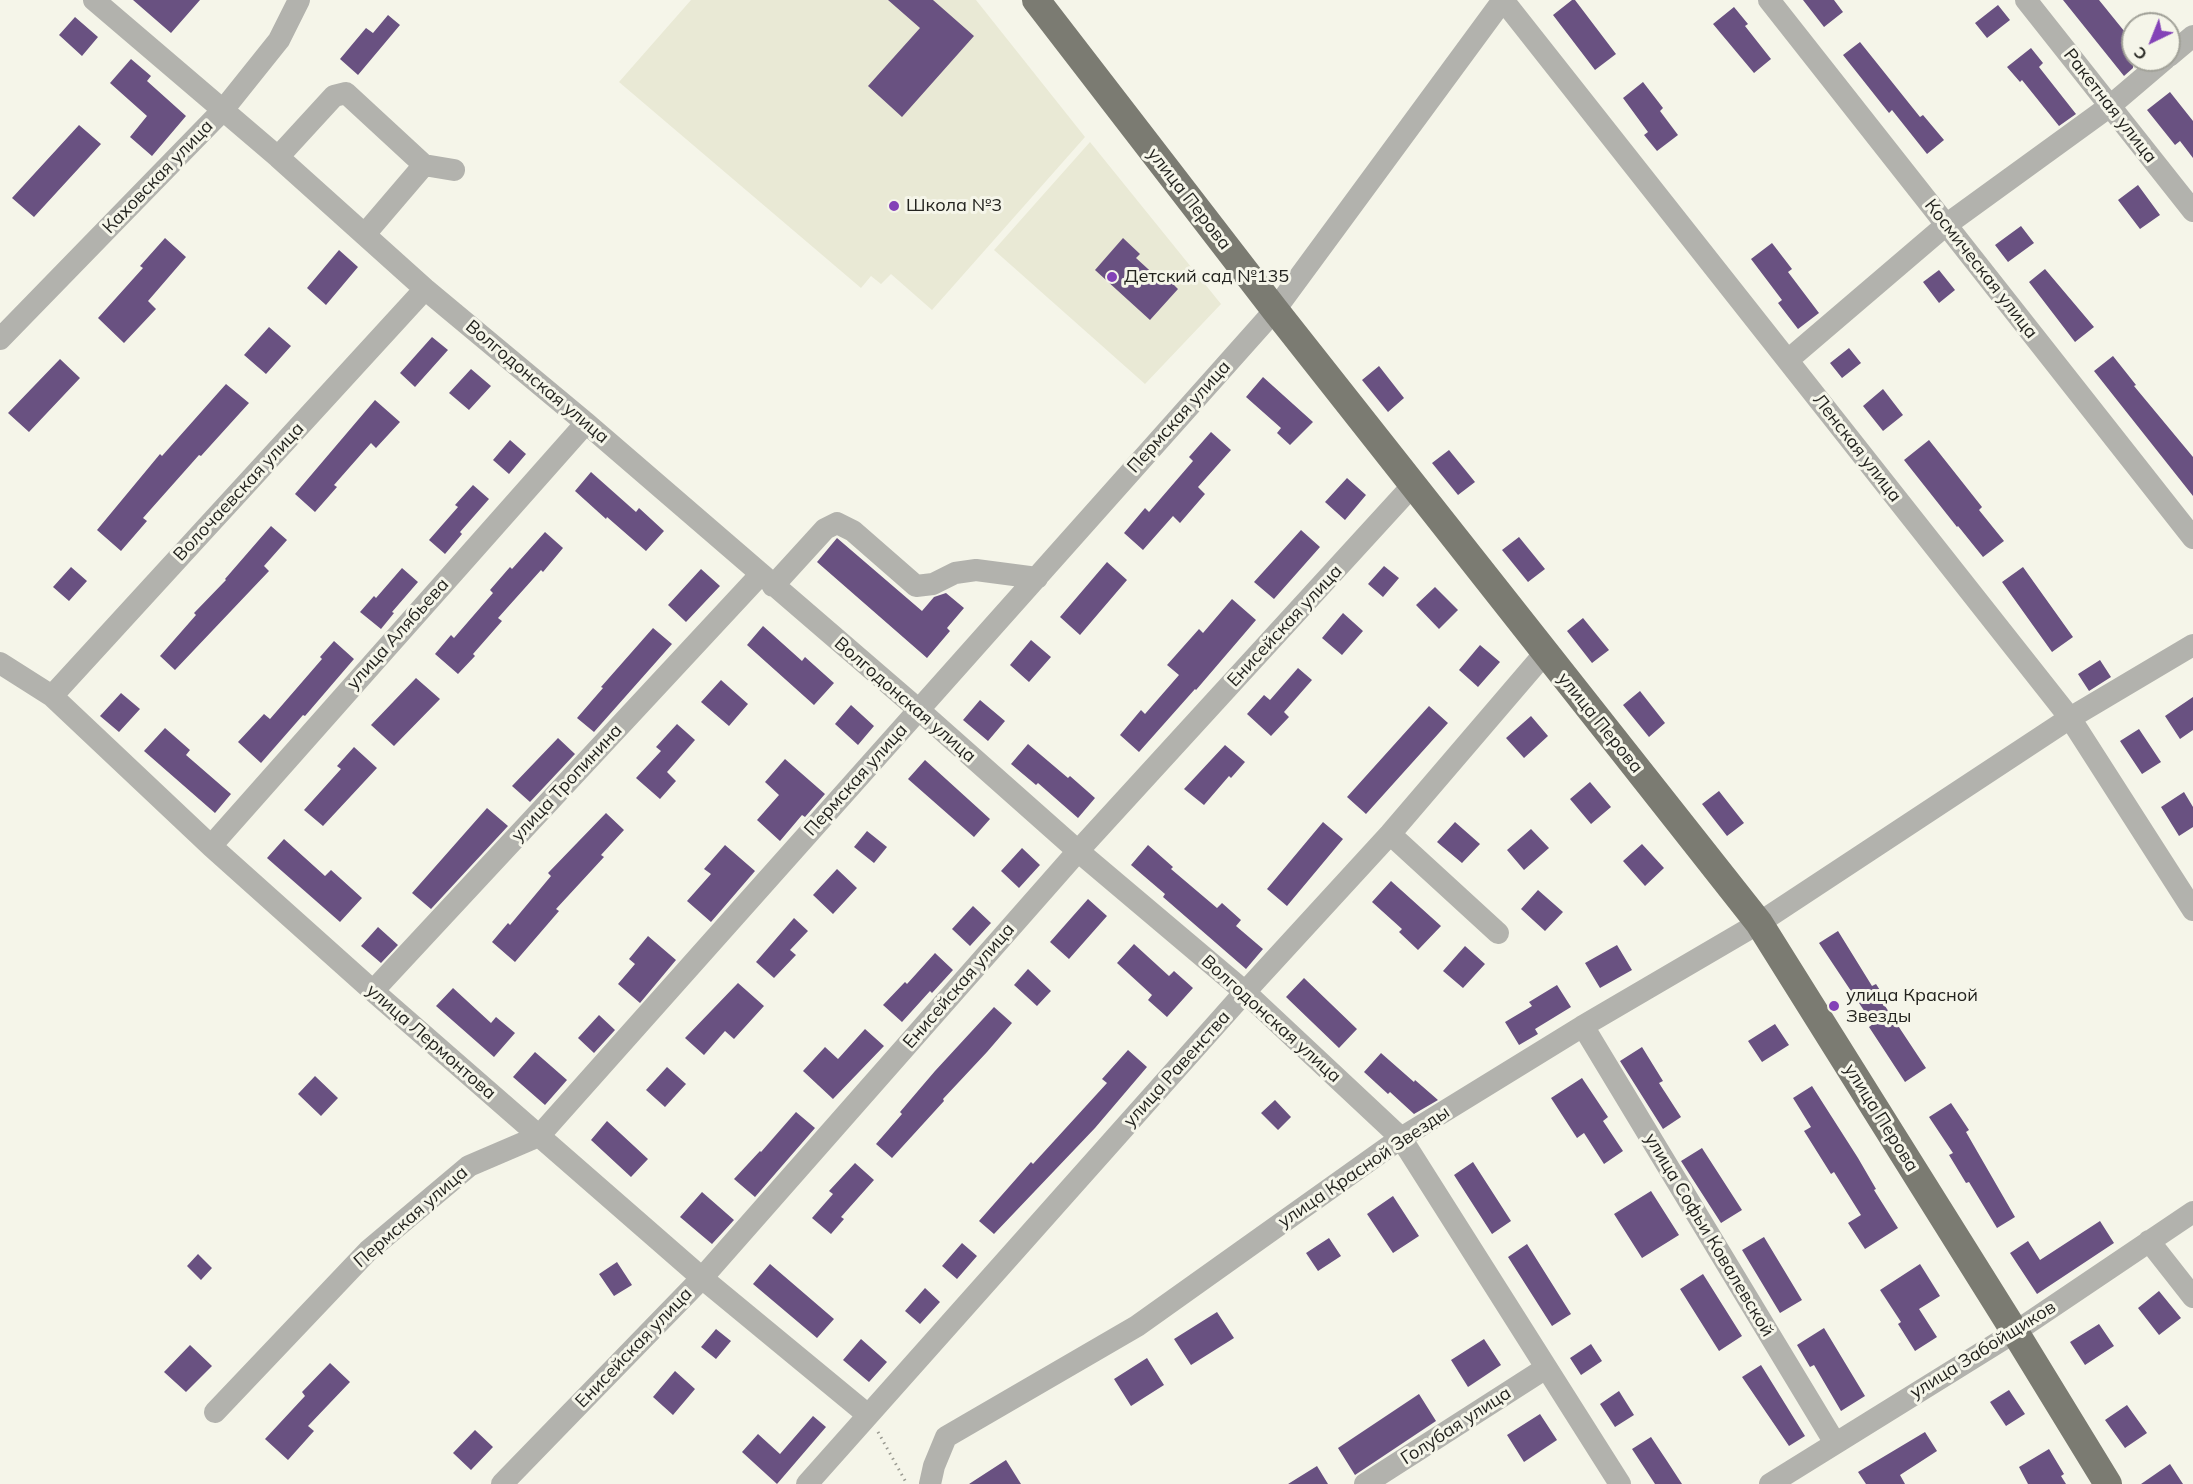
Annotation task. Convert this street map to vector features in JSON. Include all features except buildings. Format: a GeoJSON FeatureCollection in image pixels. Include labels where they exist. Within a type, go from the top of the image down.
{"type":"FeatureCollection","features":[{"type":"Feature","properties":{"kind":"main road","name":"улица Перова"},"geometry":{"type":"LineString","coordinates":[[1036,0],[1275,310],[1759,923],[2108,1484]]}},
{"type":"Feature","properties":{"kind":"street","name":"Волгодонская улица"},"geometry":{"type":"LineString","coordinates":[[94,0],[278,157],[425,289],[586,423],[919,710],[1078,851],[1245,993],[1401,1138],[1620,1484]]}},
{"type":"Feature","properties":{"kind":"street","name":"Каховская улица"},"geometry":{"type":"LineString","coordinates":[[0,339],[223,110],[279,40],[299,0]]}},
{"type":"Feature","properties":{"kind":"street","name":"Пермская улица"},"geometry":{"type":"LineString","coordinates":[[215,1412],[376,1244],[470,1166],[538,1136],[1275,310],[1503,0]]}},
{"type":"Feature","properties":{"kind":"street","name":"Ленская улица"},"geometry":{"type":"LineString","coordinates":[[1503,0],[2070,718],[2193,910]]}},
{"type":"Feature","properties":{"kind":"street","name":"Космическая улица"},"geometry":{"type":"LineString","coordinates":[[1769,0],[2193,538]]}},
{"type":"Feature","properties":{"kind":"street","name":"Ракетная улица"},"geometry":{"type":"LineString","coordinates":[[2026,0],[2193,211]]}},
{"type":"Feature","properties":{"kind":"street"},"geometry":{"type":"LineString","coordinates":[[2181,46],[2193,36]]}},
{"type":"Feature","properties":{"kind":"street"},"geometry":{"type":"LineString","coordinates":[[1788,360],[1946,225],[2110,106],[2150,72]]}},
{"type":"Feature","properties":{"kind":"street"},"geometry":{"type":"LineString","coordinates":[[278,157],[334,96],[346,93],[424,165],[454,170]]}},
{"type":"Feature","properties":{"kind":"street"},"geometry":{"type":"LineString","coordinates":[[365,234],[424,165]]}},
{"type":"Feature","properties":{"kind":"street","name":"Волочаевская улица"},"geometry":{"type":"LineString","coordinates":[[52,696],[425,289]]}},
{"type":"Feature","properties":{"kind":"street","name":"улица Алябьева"},"geometry":{"type":"LineString","coordinates":[[211,846],[586,423]]}},
{"type":"Feature","properties":{"kind":"street","name":"Енисейская улица"},"geometry":{"type":"LineString","coordinates":[[502,1484],[702,1278],[1078,851],[1413,485]]}},
{"type":"Feature","properties":{"kind":"street","name":"улица Тропинина"},"geometry":{"type":"LineString","coordinates":[[373,991],[767,580],[825,529],[837,523],[853,531],[916,586],[933,584],[955,573],[976,570],[1037,578]]}},
{"type":"Feature","properties":{"kind":"street","name":"улица Красной Звезды"},"geometry":{"type":"LineString","coordinates":[[930,1484],[934,1466],[946,1437],[1137,1326],[1401,1138],[1582,1026],[1759,923],[2070,718],[2193,645]]}},
{"type":"Feature","properties":{"kind":"street","name":"улица Равенства"},"geometry":{"type":"LineString","coordinates":[[807,1484],[1390,834],[1545,653]]}},
{"type":"Feature","properties":{"kind":"street","name":"улица Лермонтова"},"geometry":{"type":"LineString","coordinates":[[0,663],[52,696],[211,846],[373,991],[702,1278],[868,1415]]}},
{"type":"Feature","properties":{"kind":"street"},"geometry":{"type":"LineString","coordinates":[[1390,834],[1498,933]]}},
{"type":"Feature","properties":{"kind":"street","name":"улица Софьи Ковалевской"},"geometry":{"type":"LineString","coordinates":[[1582,1026],[1835,1443]]}},
{"type":"Feature","properties":{"kind":"street","name":"улица Забойщиков"},"geometry":{"type":"LineString","coordinates":[[1770,1484],[2015,1332],[2193,1212]]}},
{"type":"Feature","properties":{"kind":"street"},"geometry":{"type":"LineString","coordinates":[[2149,1241],[2193,1297]]}},
{"type":"Feature","properties":{"kind":"street","name":"Голубая улица"},"geometry":{"type":"LineString","coordinates":[[1365,1484],[1546,1368]]}},
{"type":"Feature","properties":{"kind":"path"},"geometry":{"type":"LineString","coordinates":[[868,1415],[907,1484]]}},
{"type":"Feature","properties":{"kind":"shaded area","name":"Школа №3"},"geometry":{"type":"Polygon","coordinates":[[[691,0],[976,0],[1085,137],[932,310],[891,274],[881,284],[871,276],[861,288],[619,82],[691,0]]]}},
{"type":"Feature","properties":{"kind":"shaded area","name":"Детский сад №135"},"geometry":{"type":"Polygon","coordinates":[[[1090,142],[1221,304],[1145,384],[994,250],[1090,142]]]}},
{"type":"Feature","properties":{"kind":"place","name":"Школа №3"},"geometry":{"type":"Point","coordinates":[894,206]}},
{"type":"Feature","properties":{"kind":"place","name":"Детский сад №135"},"geometry":{"type":"Point","coordinates":[1112,277]}},
{"type":"Feature","properties":{"kind":"place","name":"улица Красной Звезды"},"geometry":{"type":"Point","coordinates":[1834,1006]}}]}
